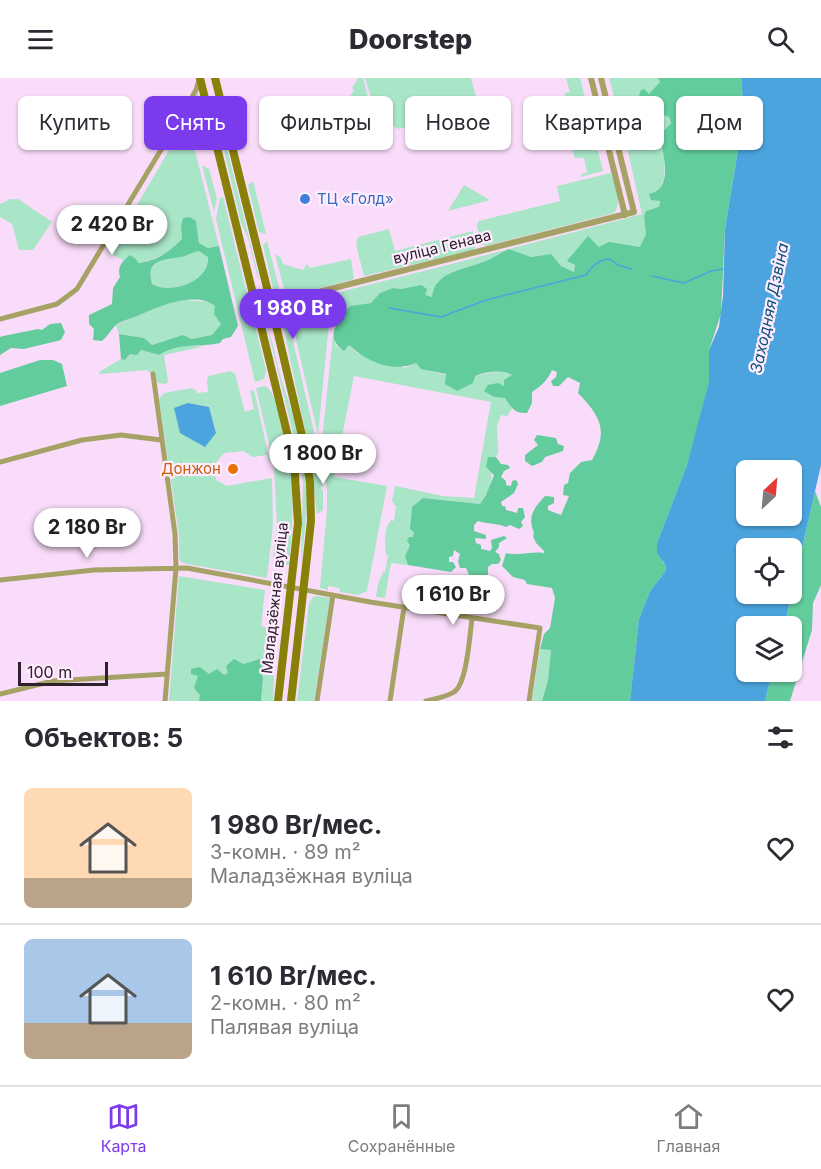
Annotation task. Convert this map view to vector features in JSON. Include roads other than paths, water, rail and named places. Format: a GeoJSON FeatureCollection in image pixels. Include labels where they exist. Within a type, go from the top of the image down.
{"type":"FeatureCollection","features":[{"type":"Feature","properties":{"kind":"main road","name":"Маладзёжная вуліца"},"geometry":{"type":"LineString","coordinates":[[200,78],[204,96]]}},
{"type":"Feature","properties":{"kind":"main road","name":"Маладзёжная вуліца"},"geometry":{"type":"LineString","coordinates":[[215,78],[303,440],[310,482],[311,521],[291,701]]}},
{"type":"Feature","properties":{"kind":"main road","name":"Маладзёжная вуліца"},"geometry":{"type":"LineString","coordinates":[[217,150],[284,416],[295,470],[298,523],[278,701]]}},
{"type":"Feature","properties":{"kind":"main road","name":"вуліца Генава"},"geometry":{"type":"LineString","coordinates":[[256,308],[271,304]]}},
{"type":"Feature","properties":{"kind":"street"},"geometry":{"type":"LineString","coordinates":[[193,96],[200,78]]}},
{"type":"Feature","properties":{"kind":"street","name":"вуліца Генава"},"geometry":{"type":"LineString","coordinates":[[271,304],[634,212],[601,80]]}},
{"type":"Feature","properties":{"kind":"street"},"geometry":{"type":"LineString","coordinates":[[601,80],[592,81],[625,215]]}},
{"type":"Feature","properties":{"kind":"street"},"geometry":{"type":"LineString","coordinates":[[0,319],[57,304],[76,289],[161,150]]}},
{"type":"Feature","properties":{"kind":"street"},"geometry":{"type":"LineString","coordinates":[[153,374],[175,534],[176,568],[165,701]]}},
{"type":"Feature","properties":{"kind":"street"},"geometry":{"type":"LineString","coordinates":[[0,462],[91,438],[120,435],[161,440]]}},
{"type":"Feature","properties":{"kind":"street"},"geometry":{"type":"LineString","coordinates":[[0,580],[94,570],[195,569],[333,595],[540,628],[529,701]]}},
{"type":"Feature","properties":{"kind":"street"},"geometry":{"type":"LineString","coordinates":[[317,701],[333,595]]}},
{"type":"Feature","properties":{"kind":"street"},"geometry":{"type":"LineString","coordinates":[[390,701],[404,607]]}},
{"type":"Feature","properties":{"kind":"street"},"geometry":{"type":"LineString","coordinates":[[426,701],[455,692],[459,687],[464,674],[472,618]]}},
{"type":"Feature","properties":{"kind":"street"},"geometry":{"type":"LineString","coordinates":[[0,694],[53,681],[167,674]]}},
{"type":"Feature","properties":{"kind":"water","name":"Заходняя Дзвіна"},"geometry":{"type":"Polygon","coordinates":[[[741,78],[821,78],[821,465],[802,548],[802,538],[736,538],[736,604],[790,604],[787,616],[736,616],[736,682],[770,682],[765,701],[630,701],[639,619],[650,591],[665,572],[666,566],[657,553],[657,543],[687,465],[709,382],[709,350],[719,327],[723,296],[725,229],[738,150],[763,150],[763,96],[742,96],[741,78]]]}},
{"type":"Feature","properties":{"kind":"water"},"geometry":{"type":"Polygon","coordinates":[[[188,403],[209,407],[216,433],[205,447],[180,433],[174,408],[188,403]]]}},
{"type":"Feature","properties":{"kind":"waterway"},"geometry":{"type":"LineString","coordinates":[[389,308],[441,317],[486,300],[586,275],[602,260],[610,259],[618,265],[631,269]]}},
{"type":"Feature","properties":{"kind":"waterway"},"geometry":{"type":"LineString","coordinates":[[652,276],[684,283],[711,271],[723,269]]}},
{"type":"Feature","properties":{"kind":"place","name":"ТЦ «Голд»"},"geometry":{"type":"Point","coordinates":[305,199]}},
{"type":"Feature","properties":{"kind":"place","name":"Донжон"},"geometry":{"type":"Point","coordinates":[233,469]}}]}
